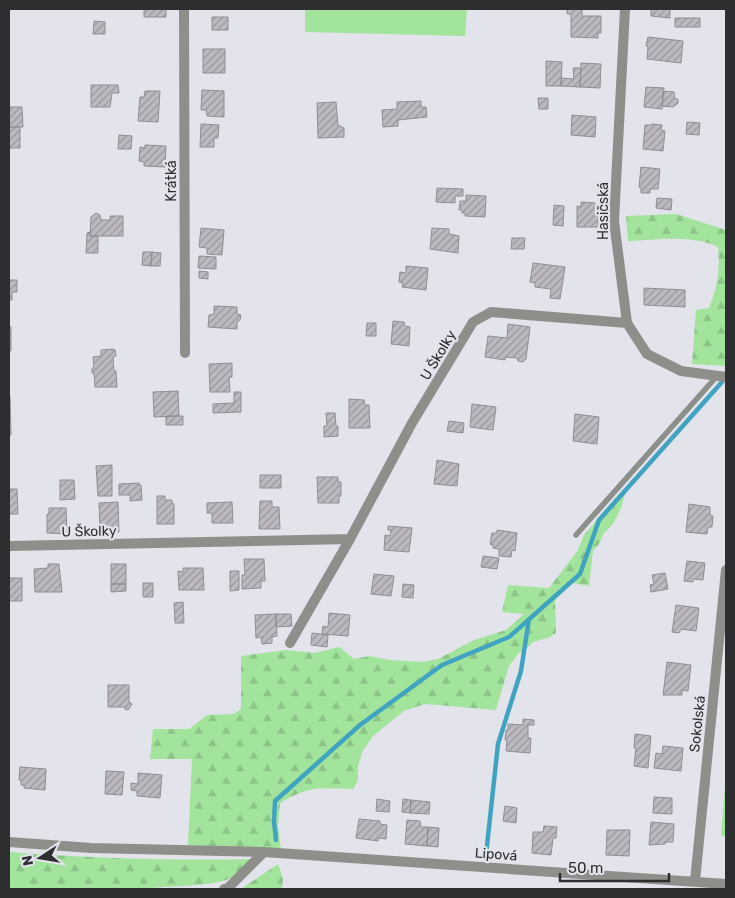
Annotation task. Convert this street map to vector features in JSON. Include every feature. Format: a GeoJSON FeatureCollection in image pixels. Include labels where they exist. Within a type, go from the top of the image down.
{"type":"FeatureCollection","features":[{"type":"Feature","properties":{"kind":"street","name":"Krátká"},"geometry":{"type":"LineString","coordinates":[[184,9],[185,353]]}},
{"type":"Feature","properties":{"kind":"street","name":"Hasičská"},"geometry":{"type":"LineString","coordinates":[[624,9],[614,220],[627,323],[647,354],[681,371],[722,376]]}},
{"type":"Feature","properties":{"kind":"street","name":"U Školky"},"geometry":{"type":"LineString","coordinates":[[290,642],[350,539],[412,423],[473,322],[491,312],[627,323]]}},
{"type":"Feature","properties":{"kind":"street","name":"U Školky"},"geometry":{"type":"LineString","coordinates":[[9,546],[350,539]]}},
{"type":"Feature","properties":{"kind":"street","name":"Sokolská"},"geometry":{"type":"LineString","coordinates":[[695,881],[726,570]]}},
{"type":"Feature","properties":{"kind":"street","name":"Lipová"},"geometry":{"type":"LineString","coordinates":[[9,842],[91,848],[264,852],[726,884]]}},
{"type":"Feature","properties":{"kind":"street"},"geometry":{"type":"LineString","coordinates":[[224,889],[228,888],[264,852]]}},
{"type":"Feature","properties":{"kind":"lane"},"geometry":{"type":"LineString","coordinates":[[576,535],[722,376]]}},
{"type":"Feature","properties":{"kind":"green space"},"geometry":{"type":"Polygon","coordinates":[[[305,9],[467,9],[465,36],[305,32],[305,9]]]}},
{"type":"Feature","properties":{"kind":"green space"},"geometry":{"type":"Polygon","coordinates":[[[676,214],[726,230],[726,366],[692,364],[696,310],[709,308],[712,300],[718,278],[718,247],[697,240],[685,239],[628,241],[626,216],[676,214]]]}},
{"type":"Feature","properties":{"kind":"green space"},"geometry":{"type":"Polygon","coordinates":[[[619,494],[625,494],[621,508],[613,524],[604,533],[593,551],[589,586],[573,583],[555,600],[556,633],[550,637],[533,642],[519,653],[509,666],[496,710],[425,704],[404,711],[373,736],[362,752],[358,767],[358,780],[353,789],[307,790],[280,803],[278,826],[281,850],[188,845],[192,759],[150,759],[153,729],[189,729],[207,715],[234,714],[241,709],[241,656],[286,650],[315,653],[339,647],[354,659],[369,656],[390,660],[423,662],[438,659],[474,640],[506,630],[524,614],[502,612],[508,585],[549,588],[578,550],[584,535],[619,494]]]}},
{"type":"Feature","properties":{"kind":"green space"},"geometry":{"type":"Polygon","coordinates":[[[726,774],[726,836],[721,836],[726,774]]]}},
{"type":"Feature","properties":{"kind":"green space"},"geometry":{"type":"Polygon","coordinates":[[[9,852],[190,860],[251,859],[231,878],[214,883],[146,889],[9,889],[9,852]]]}},
{"type":"Feature","properties":{"kind":"green space"},"geometry":{"type":"Polygon","coordinates":[[[278,864],[283,878],[282,889],[241,889],[278,864]]]}},
{"type":"Feature","properties":{"kind":"building"},"geometry":{"type":"Polygon","coordinates":[[[144,9],[166,9],[166,17],[144,17],[144,9]]]}},
{"type":"Feature","properties":{"kind":"building"},"geometry":{"type":"Polygon","coordinates":[[[567,9],[582,9],[582,16],[601,16],[601,33],[598,33],[598,38],[571,37],[571,14],[567,14],[567,9]]]}},
{"type":"Feature","properties":{"kind":"building"},"geometry":{"type":"Polygon","coordinates":[[[651,9],[670,9],[670,18],[651,16],[651,9]]]}},
{"type":"Feature","properties":{"kind":"building"},"geometry":{"type":"Polygon","coordinates":[[[212,17],[228,17],[228,30],[212,30],[212,17]]]}},
{"type":"Feature","properties":{"kind":"building"},"geometry":{"type":"Polygon","coordinates":[[[675,18],[700,18],[700,27],[675,27],[675,18]]]}},
{"type":"Feature","properties":{"kind":"building"},"geometry":{"type":"Polygon","coordinates":[[[94,21],[105,22],[105,34],[93,34],[94,21]]]}},
{"type":"Feature","properties":{"kind":"building"},"geometry":{"type":"Polygon","coordinates":[[[648,37],[683,41],[681,63],[647,59],[648,47],[646,46],[648,37]]]}},
{"type":"Feature","properties":{"kind":"building"},"geometry":{"type":"Polygon","coordinates":[[[203,49],[225,49],[225,73],[203,73],[203,49]]]}},
{"type":"Feature","properties":{"kind":"building"},"geometry":{"type":"Polygon","coordinates":[[[546,61],[562,62],[561,86],[546,86],[546,61]]]}},
{"type":"Feature","properties":{"kind":"building"},"geometry":{"type":"Polygon","coordinates":[[[581,63],[601,64],[600,88],[580,87],[581,63]]]}},
{"type":"Feature","properties":{"kind":"building"},"geometry":{"type":"Polygon","coordinates":[[[573,68],[581,68],[580,87],[561,86],[561,78],[574,79],[573,68]]]}},
{"type":"Feature","properties":{"kind":"building"},"geometry":{"type":"Polygon","coordinates":[[[91,85],[118,85],[119,93],[112,93],[110,107],[91,107],[91,85]]]}},
{"type":"Feature","properties":{"kind":"building"},"geometry":{"type":"Polygon","coordinates":[[[646,87],[664,88],[662,109],[644,107],[646,87]]]}},
{"type":"Feature","properties":{"kind":"building"},"geometry":{"type":"Polygon","coordinates":[[[202,90],[224,91],[224,117],[207,116],[206,110],[201,110],[202,90]]]}},
{"type":"Feature","properties":{"kind":"building"},"geometry":{"type":"Polygon","coordinates":[[[145,91],[160,91],[158,122],[138,121],[140,97],[144,97],[145,91]]]}},
{"type":"Feature","properties":{"kind":"building"},"geometry":{"type":"Polygon","coordinates":[[[663,91],[674,92],[678,103],[673,107],[662,106],[663,91]]]}},
{"type":"Feature","properties":{"kind":"building"},"geometry":{"type":"Polygon","coordinates":[[[538,98],[548,98],[548,109],[539,109],[538,98]]]}},
{"type":"Feature","properties":{"kind":"building"},"geometry":{"type":"Polygon","coordinates":[[[421,101],[421,107],[426,107],[427,117],[398,120],[398,126],[383,127],[382,110],[397,109],[397,102],[421,101]]]}},
{"type":"Feature","properties":{"kind":"building"},"geometry":{"type":"Polygon","coordinates":[[[336,102],[338,125],[344,128],[344,137],[318,138],[317,103],[336,102]]]}},
{"type":"Feature","properties":{"kind":"building"},"geometry":{"type":"Polygon","coordinates":[[[9,107],[22,107],[23,127],[9,127],[9,107]]]}},
{"type":"Feature","properties":{"kind":"building"},"geometry":{"type":"Polygon","coordinates":[[[572,115],[596,117],[595,137],[571,135],[572,115]]]}},
{"type":"Feature","properties":{"kind":"building"},"geometry":{"type":"Polygon","coordinates":[[[687,122],[700,123],[699,135],[686,134],[687,122]]]}},
{"type":"Feature","properties":{"kind":"building"},"geometry":{"type":"Polygon","coordinates":[[[201,124],[219,125],[218,138],[214,138],[214,147],[200,147],[201,124]]]}},
{"type":"Feature","properties":{"kind":"building"},"geometry":{"type":"Polygon","coordinates":[[[645,125],[662,125],[661,130],[665,131],[663,151],[643,149],[645,125]]]}},
{"type":"Feature","properties":{"kind":"building"},"geometry":{"type":"Polygon","coordinates":[[[9,127],[20,127],[20,148],[9,148],[9,127]]]}},
{"type":"Feature","properties":{"kind":"building"},"geometry":{"type":"Polygon","coordinates":[[[119,135],[132,136],[131,149],[118,149],[119,135]]]}},
{"type":"Feature","properties":{"kind":"building"},"geometry":{"type":"Polygon","coordinates":[[[145,145],[166,146],[165,167],[144,166],[144,162],[139,161],[140,147],[145,148],[145,145]]]}},
{"type":"Feature","properties":{"kind":"building"},"geometry":{"type":"Polygon","coordinates":[[[641,167],[660,169],[658,189],[650,189],[650,193],[641,193],[641,188],[639,187],[641,167]]]}},
{"type":"Feature","properties":{"kind":"building"},"geometry":{"type":"Polygon","coordinates":[[[437,188],[463,189],[463,196],[455,196],[455,203],[436,202],[437,188]]]}},
{"type":"Feature","properties":{"kind":"building"},"geometry":{"type":"Polygon","coordinates":[[[466,195],[486,196],[485,217],[465,216],[462,210],[459,210],[460,201],[466,201],[466,195]]]}},
{"type":"Feature","properties":{"kind":"building"},"geometry":{"type":"Polygon","coordinates":[[[657,198],[672,199],[671,210],[656,208],[657,198]]]}},
{"type":"Feature","properties":{"kind":"building"},"geometry":{"type":"Polygon","coordinates":[[[581,202],[595,203],[596,207],[598,207],[598,227],[577,227],[577,206],[581,207],[581,202]]]}},
{"type":"Feature","properties":{"kind":"building"},"geometry":{"type":"Polygon","coordinates":[[[554,205],[564,206],[563,226],[553,225],[554,205]]]}},
{"type":"Feature","properties":{"kind":"building"},"geometry":{"type":"Polygon","coordinates":[[[96,213],[100,215],[101,220],[110,220],[110,216],[123,216],[123,236],[90,236],[91,217],[96,213]]]}},
{"type":"Feature","properties":{"kind":"building"},"geometry":{"type":"Polygon","coordinates":[[[201,228],[224,230],[222,255],[207,254],[207,248],[199,247],[201,228]]]}},
{"type":"Feature","properties":{"kind":"building"},"geometry":{"type":"Polygon","coordinates":[[[432,228],[449,229],[449,234],[459,236],[458,253],[430,249],[432,228]]]}},
{"type":"Feature","properties":{"kind":"building"},"geometry":{"type":"Polygon","coordinates":[[[90,232],[90,236],[98,236],[98,253],[86,253],[87,233],[90,232]]]}},
{"type":"Feature","properties":{"kind":"building"},"geometry":{"type":"Polygon","coordinates":[[[512,238],[525,238],[524,249],[511,249],[512,238]]]}},
{"type":"Feature","properties":{"kind":"building"},"geometry":{"type":"Polygon","coordinates":[[[143,252],[152,252],[151,266],[142,265],[143,252]]]}},
{"type":"Feature","properties":{"kind":"building"},"geometry":{"type":"Polygon","coordinates":[[[152,252],[161,253],[160,266],[151,266],[152,252]]]}},
{"type":"Feature","properties":{"kind":"building"},"geometry":{"type":"Polygon","coordinates":[[[199,256],[216,257],[216,269],[198,268],[199,256]]]}},
{"type":"Feature","properties":{"kind":"building"},"geometry":{"type":"Polygon","coordinates":[[[533,263],[565,267],[560,299],[550,298],[551,289],[535,287],[535,283],[530,282],[533,263]]]}},
{"type":"Feature","properties":{"kind":"building"},"geometry":{"type":"Polygon","coordinates":[[[406,266],[428,268],[426,290],[402,287],[403,283],[399,282],[400,272],[406,273],[406,266]]]}},
{"type":"Feature","properties":{"kind":"building"},"geometry":{"type":"Polygon","coordinates":[[[199,271],[208,272],[208,279],[199,278],[199,271]]]}},
{"type":"Feature","properties":{"kind":"building"},"geometry":{"type":"Polygon","coordinates":[[[9,280],[17,280],[17,292],[12,292],[12,300],[9,300],[9,280]]]}},
{"type":"Feature","properties":{"kind":"building"},"geometry":{"type":"Polygon","coordinates":[[[644,288],[685,290],[685,307],[644,305],[644,288]]]}},
{"type":"Feature","properties":{"kind":"building"},"geometry":{"type":"Polygon","coordinates":[[[214,306],[237,307],[237,314],[241,315],[240,320],[237,322],[237,329],[208,327],[209,315],[214,314],[214,306]]]}},
{"type":"Feature","properties":{"kind":"building"},"geometry":{"type":"Polygon","coordinates":[[[393,321],[404,322],[405,326],[410,327],[409,346],[391,344],[393,321]]]}},
{"type":"Feature","properties":{"kind":"building"},"geometry":{"type":"Polygon","coordinates":[[[367,323],[376,323],[376,336],[366,336],[367,323]]]}},
{"type":"Feature","properties":{"kind":"building"},"geometry":{"type":"Polygon","coordinates":[[[508,324],[530,327],[526,359],[523,362],[518,361],[517,358],[505,357],[505,360],[485,357],[488,336],[507,338],[508,324]]]}},
{"type":"Feature","properties":{"kind":"building"},"geometry":{"type":"Polygon","coordinates":[[[9,327],[11,327],[11,351],[9,351],[9,327]]]}},
{"type":"Feature","properties":{"kind":"building"},"geometry":{"type":"Polygon","coordinates":[[[113,349],[116,356],[113,357],[117,387],[95,387],[94,373],[92,373],[92,368],[94,367],[93,357],[101,356],[101,350],[113,349]]]}},
{"type":"Feature","properties":{"kind":"building"},"geometry":{"type":"Polygon","coordinates":[[[232,363],[232,377],[229,377],[230,392],[210,392],[209,364],[232,363]]]}},
{"type":"Feature","properties":{"kind":"building"},"geometry":{"type":"Polygon","coordinates":[[[178,391],[179,416],[154,417],[153,392],[178,391]]]}},
{"type":"Feature","properties":{"kind":"building"},"geometry":{"type":"Polygon","coordinates":[[[234,392],[241,392],[241,412],[213,413],[213,404],[234,403],[234,392]]]}},
{"type":"Feature","properties":{"kind":"building"},"geometry":{"type":"Polygon","coordinates":[[[10,396],[11,435],[9,435],[10,396]]]}},
{"type":"Feature","properties":{"kind":"building"},"geometry":{"type":"Polygon","coordinates":[[[349,399],[364,400],[365,405],[369,405],[370,428],[349,428],[349,399]]]}},
{"type":"Feature","properties":{"kind":"building"},"geometry":{"type":"Polygon","coordinates":[[[472,404],[496,407],[493,430],[470,427],[472,404]]]}},
{"type":"Feature","properties":{"kind":"building"},"geometry":{"type":"Polygon","coordinates":[[[326,413],[335,413],[338,436],[324,437],[324,426],[327,426],[326,413]]]}},
{"type":"Feature","properties":{"kind":"building"},"geometry":{"type":"Polygon","coordinates":[[[575,414],[599,417],[597,444],[573,441],[575,414]]]}},
{"type":"Feature","properties":{"kind":"building"},"geometry":{"type":"Polygon","coordinates":[[[166,416],[183,416],[183,425],[166,425],[166,416]]]}},
{"type":"Feature","properties":{"kind":"building"},"geometry":{"type":"Polygon","coordinates":[[[449,421],[464,423],[463,433],[447,431],[449,421]]]}},
{"type":"Feature","properties":{"kind":"building"},"geometry":{"type":"Polygon","coordinates":[[[437,460],[459,464],[457,486],[434,484],[437,460]]]}},
{"type":"Feature","properties":{"kind":"building"},"geometry":{"type":"Polygon","coordinates":[[[112,465],[112,496],[98,496],[96,466],[112,465]]]}},
{"type":"Feature","properties":{"kind":"building"},"geometry":{"type":"Polygon","coordinates":[[[260,475],[281,475],[281,488],[260,488],[260,475]]]}},
{"type":"Feature","properties":{"kind":"building"},"geometry":{"type":"Polygon","coordinates":[[[317,477],[338,477],[338,482],[341,482],[339,503],[318,503],[317,477]]]}},
{"type":"Feature","properties":{"kind":"building"},"geometry":{"type":"Polygon","coordinates":[[[60,480],[74,480],[75,499],[60,500],[60,480]]]}},
{"type":"Feature","properties":{"kind":"building"},"geometry":{"type":"Polygon","coordinates":[[[139,483],[141,485],[142,500],[130,501],[130,495],[119,495],[119,484],[139,483]]]}},
{"type":"Feature","properties":{"kind":"building"},"geometry":{"type":"Polygon","coordinates":[[[9,489],[17,489],[18,514],[9,514],[9,489]]]}},
{"type":"Feature","properties":{"kind":"building"},"geometry":{"type":"Polygon","coordinates":[[[157,496],[165,496],[165,500],[172,500],[174,504],[174,524],[157,524],[157,496]]]}},
{"type":"Feature","properties":{"kind":"building"},"geometry":{"type":"Polygon","coordinates":[[[260,501],[272,501],[272,507],[279,507],[280,529],[259,529],[260,501]]]}},
{"type":"Feature","properties":{"kind":"building"},"geometry":{"type":"Polygon","coordinates":[[[118,502],[119,532],[100,532],[99,503],[118,502]]]}},
{"type":"Feature","properties":{"kind":"building"},"geometry":{"type":"Polygon","coordinates":[[[232,502],[233,523],[212,523],[212,513],[207,513],[207,503],[232,502]]]}},
{"type":"Feature","properties":{"kind":"building"},"geometry":{"type":"Polygon","coordinates":[[[689,504],[710,507],[710,515],[713,516],[712,527],[708,527],[707,534],[686,532],[689,504]]]}},
{"type":"Feature","properties":{"kind":"building"},"geometry":{"type":"Polygon","coordinates":[[[49,508],[66,508],[67,534],[47,533],[47,514],[49,514],[49,508]]]}},
{"type":"Feature","properties":{"kind":"building"},"geometry":{"type":"Polygon","coordinates":[[[388,526],[412,528],[409,552],[384,550],[385,535],[390,536],[391,530],[388,530],[388,526]]]}},
{"type":"Feature","properties":{"kind":"building"},"geometry":{"type":"Polygon","coordinates":[[[497,530],[517,533],[515,551],[512,550],[511,557],[499,556],[499,549],[493,548],[493,545],[490,544],[492,533],[497,533],[497,530]]]}},
{"type":"Feature","properties":{"kind":"building"},"geometry":{"type":"Polygon","coordinates":[[[483,556],[499,558],[497,569],[481,567],[483,556]]]}},
{"type":"Feature","properties":{"kind":"building"},"geometry":{"type":"Polygon","coordinates":[[[244,559],[264,559],[265,581],[261,581],[261,588],[242,589],[242,575],[245,575],[244,559]]]}},
{"type":"Feature","properties":{"kind":"building"},"geometry":{"type":"Polygon","coordinates":[[[687,561],[705,563],[703,580],[693,579],[693,582],[684,581],[687,561]]]}},
{"type":"Feature","properties":{"kind":"building"},"geometry":{"type":"Polygon","coordinates":[[[48,564],[59,564],[62,592],[35,592],[34,569],[48,568],[48,564]]]}},
{"type":"Feature","properties":{"kind":"building"},"geometry":{"type":"Polygon","coordinates":[[[111,564],[126,564],[126,584],[111,584],[111,564]]]}},
{"type":"Feature","properties":{"kind":"building"},"geometry":{"type":"Polygon","coordinates":[[[183,568],[203,568],[204,590],[179,590],[178,571],[183,572],[183,568]]]}},
{"type":"Feature","properties":{"kind":"building"},"geometry":{"type":"Polygon","coordinates":[[[230,571],[239,571],[239,590],[230,591],[230,571]]]}},
{"type":"Feature","properties":{"kind":"building"},"geometry":{"type":"Polygon","coordinates":[[[665,573],[668,589],[651,592],[650,585],[654,584],[652,575],[665,573]]]}},
{"type":"Feature","properties":{"kind":"building"},"geometry":{"type":"Polygon","coordinates":[[[374,574],[394,576],[391,596],[371,594],[374,574]]]}},
{"type":"Feature","properties":{"kind":"building"},"geometry":{"type":"Polygon","coordinates":[[[9,578],[22,578],[22,601],[9,601],[9,578]]]}},
{"type":"Feature","properties":{"kind":"building"},"geometry":{"type":"Polygon","coordinates":[[[143,583],[153,583],[153,597],[143,597],[143,583]]]}},
{"type":"Feature","properties":{"kind":"building"},"geometry":{"type":"Polygon","coordinates":[[[111,584],[126,584],[126,591],[111,592],[111,584]]]}},
{"type":"Feature","properties":{"kind":"building"},"geometry":{"type":"Polygon","coordinates":[[[403,584],[414,585],[413,598],[402,597],[403,584]]]}},
{"type":"Feature","properties":{"kind":"building"},"geometry":{"type":"Polygon","coordinates":[[[183,602],[184,623],[175,623],[174,603],[183,602]]]}},
{"type":"Feature","properties":{"kind":"building"},"geometry":{"type":"Polygon","coordinates":[[[676,605],[699,608],[696,631],[681,629],[679,633],[672,632],[676,605]]]}},
{"type":"Feature","properties":{"kind":"building"},"geometry":{"type":"Polygon","coordinates":[[[329,613],[350,615],[348,636],[322,634],[323,626],[328,627],[329,613]]]}},
{"type":"Feature","properties":{"kind":"building"},"geometry":{"type":"Polygon","coordinates":[[[276,614],[291,614],[292,626],[276,627],[276,614]]]}},
{"type":"Feature","properties":{"kind":"building"},"geometry":{"type":"Polygon","coordinates":[[[276,614],[277,636],[272,637],[272,643],[262,644],[261,637],[256,638],[255,615],[276,614]]]}},
{"type":"Feature","properties":{"kind":"building"},"geometry":{"type":"Polygon","coordinates":[[[312,633],[328,635],[327,647],[311,645],[312,633]]]}},
{"type":"Feature","properties":{"kind":"building"},"geometry":{"type":"Polygon","coordinates":[[[667,662],[691,665],[688,691],[682,690],[682,695],[663,695],[667,662]]]}},
{"type":"Feature","properties":{"kind":"building"},"geometry":{"type":"Polygon","coordinates":[[[108,685],[129,685],[129,702],[132,704],[129,709],[126,710],[124,707],[108,707],[108,685]]]}},
{"type":"Feature","properties":{"kind":"building"},"geometry":{"type":"Polygon","coordinates":[[[523,719],[534,720],[534,725],[528,725],[528,738],[531,738],[530,753],[506,751],[507,740],[505,740],[508,724],[523,725],[523,719]]]}},
{"type":"Feature","properties":{"kind":"building"},"geometry":{"type":"Polygon","coordinates":[[[635,734],[651,736],[648,768],[634,766],[635,734]]]}},
{"type":"Feature","properties":{"kind":"building"},"geometry":{"type":"Polygon","coordinates":[[[663,746],[683,748],[681,771],[654,768],[656,753],[662,754],[663,746]]]}},
{"type":"Feature","properties":{"kind":"building"},"geometry":{"type":"Polygon","coordinates":[[[20,767],[46,769],[45,790],[24,788],[24,785],[21,785],[21,780],[19,780],[20,767]]]}},
{"type":"Feature","properties":{"kind":"building"},"geometry":{"type":"Polygon","coordinates":[[[106,771],[124,772],[122,795],[105,794],[106,771]]]}},
{"type":"Feature","properties":{"kind":"building"},"geometry":{"type":"Polygon","coordinates":[[[138,773],[162,775],[160,798],[137,796],[137,791],[131,790],[131,783],[138,784],[138,773]]]}},
{"type":"Feature","properties":{"kind":"building"},"geometry":{"type":"Polygon","coordinates":[[[654,797],[672,798],[672,814],[653,813],[654,797]]]}},
{"type":"Feature","properties":{"kind":"building"},"geometry":{"type":"Polygon","coordinates":[[[377,799],[390,801],[389,812],[376,811],[377,799]]]}},
{"type":"Feature","properties":{"kind":"building"},"geometry":{"type":"Polygon","coordinates":[[[403,799],[411,800],[410,813],[402,812],[403,799]]]}},
{"type":"Feature","properties":{"kind":"building"},"geometry":{"type":"Polygon","coordinates":[[[411,800],[430,802],[429,814],[410,813],[411,800]]]}},
{"type":"Feature","properties":{"kind":"building"},"geometry":{"type":"Polygon","coordinates":[[[505,806],[517,808],[516,823],[503,821],[505,806]]]}},
{"type":"Feature","properties":{"kind":"building"},"geometry":{"type":"Polygon","coordinates":[[[359,819],[380,821],[380,824],[387,825],[386,839],[379,838],[378,841],[356,838],[359,819]]]}},
{"type":"Feature","properties":{"kind":"building"},"geometry":{"type":"Polygon","coordinates":[[[407,820],[420,821],[421,827],[428,827],[427,846],[405,844],[407,820]]]}},
{"type":"Feature","properties":{"kind":"building"},"geometry":{"type":"Polygon","coordinates":[[[651,822],[674,824],[673,842],[649,845],[651,822]]]}},
{"type":"Feature","properties":{"kind":"building"},"geometry":{"type":"Polygon","coordinates":[[[544,826],[557,827],[556,838],[553,838],[551,855],[532,853],[533,832],[543,832],[544,826]]]}},
{"type":"Feature","properties":{"kind":"building"},"geometry":{"type":"Polygon","coordinates":[[[428,827],[439,828],[438,847],[427,846],[428,827]]]}},
{"type":"Feature","properties":{"kind":"building"},"geometry":{"type":"Polygon","coordinates":[[[607,830],[630,830],[629,856],[606,855],[607,830]]]}},
{"type":"Feature","properties":{"kind":"waterway"},"geometry":{"type":"LineString","coordinates":[[276,840],[274,821],[275,801],[360,725],[442,665],[509,637],[580,574],[599,520],[722,382]]}},
{"type":"Feature","properties":{"kind":"waterway"},"geometry":{"type":"LineString","coordinates":[[486,855],[498,744],[521,671],[529,619]]}}]}
